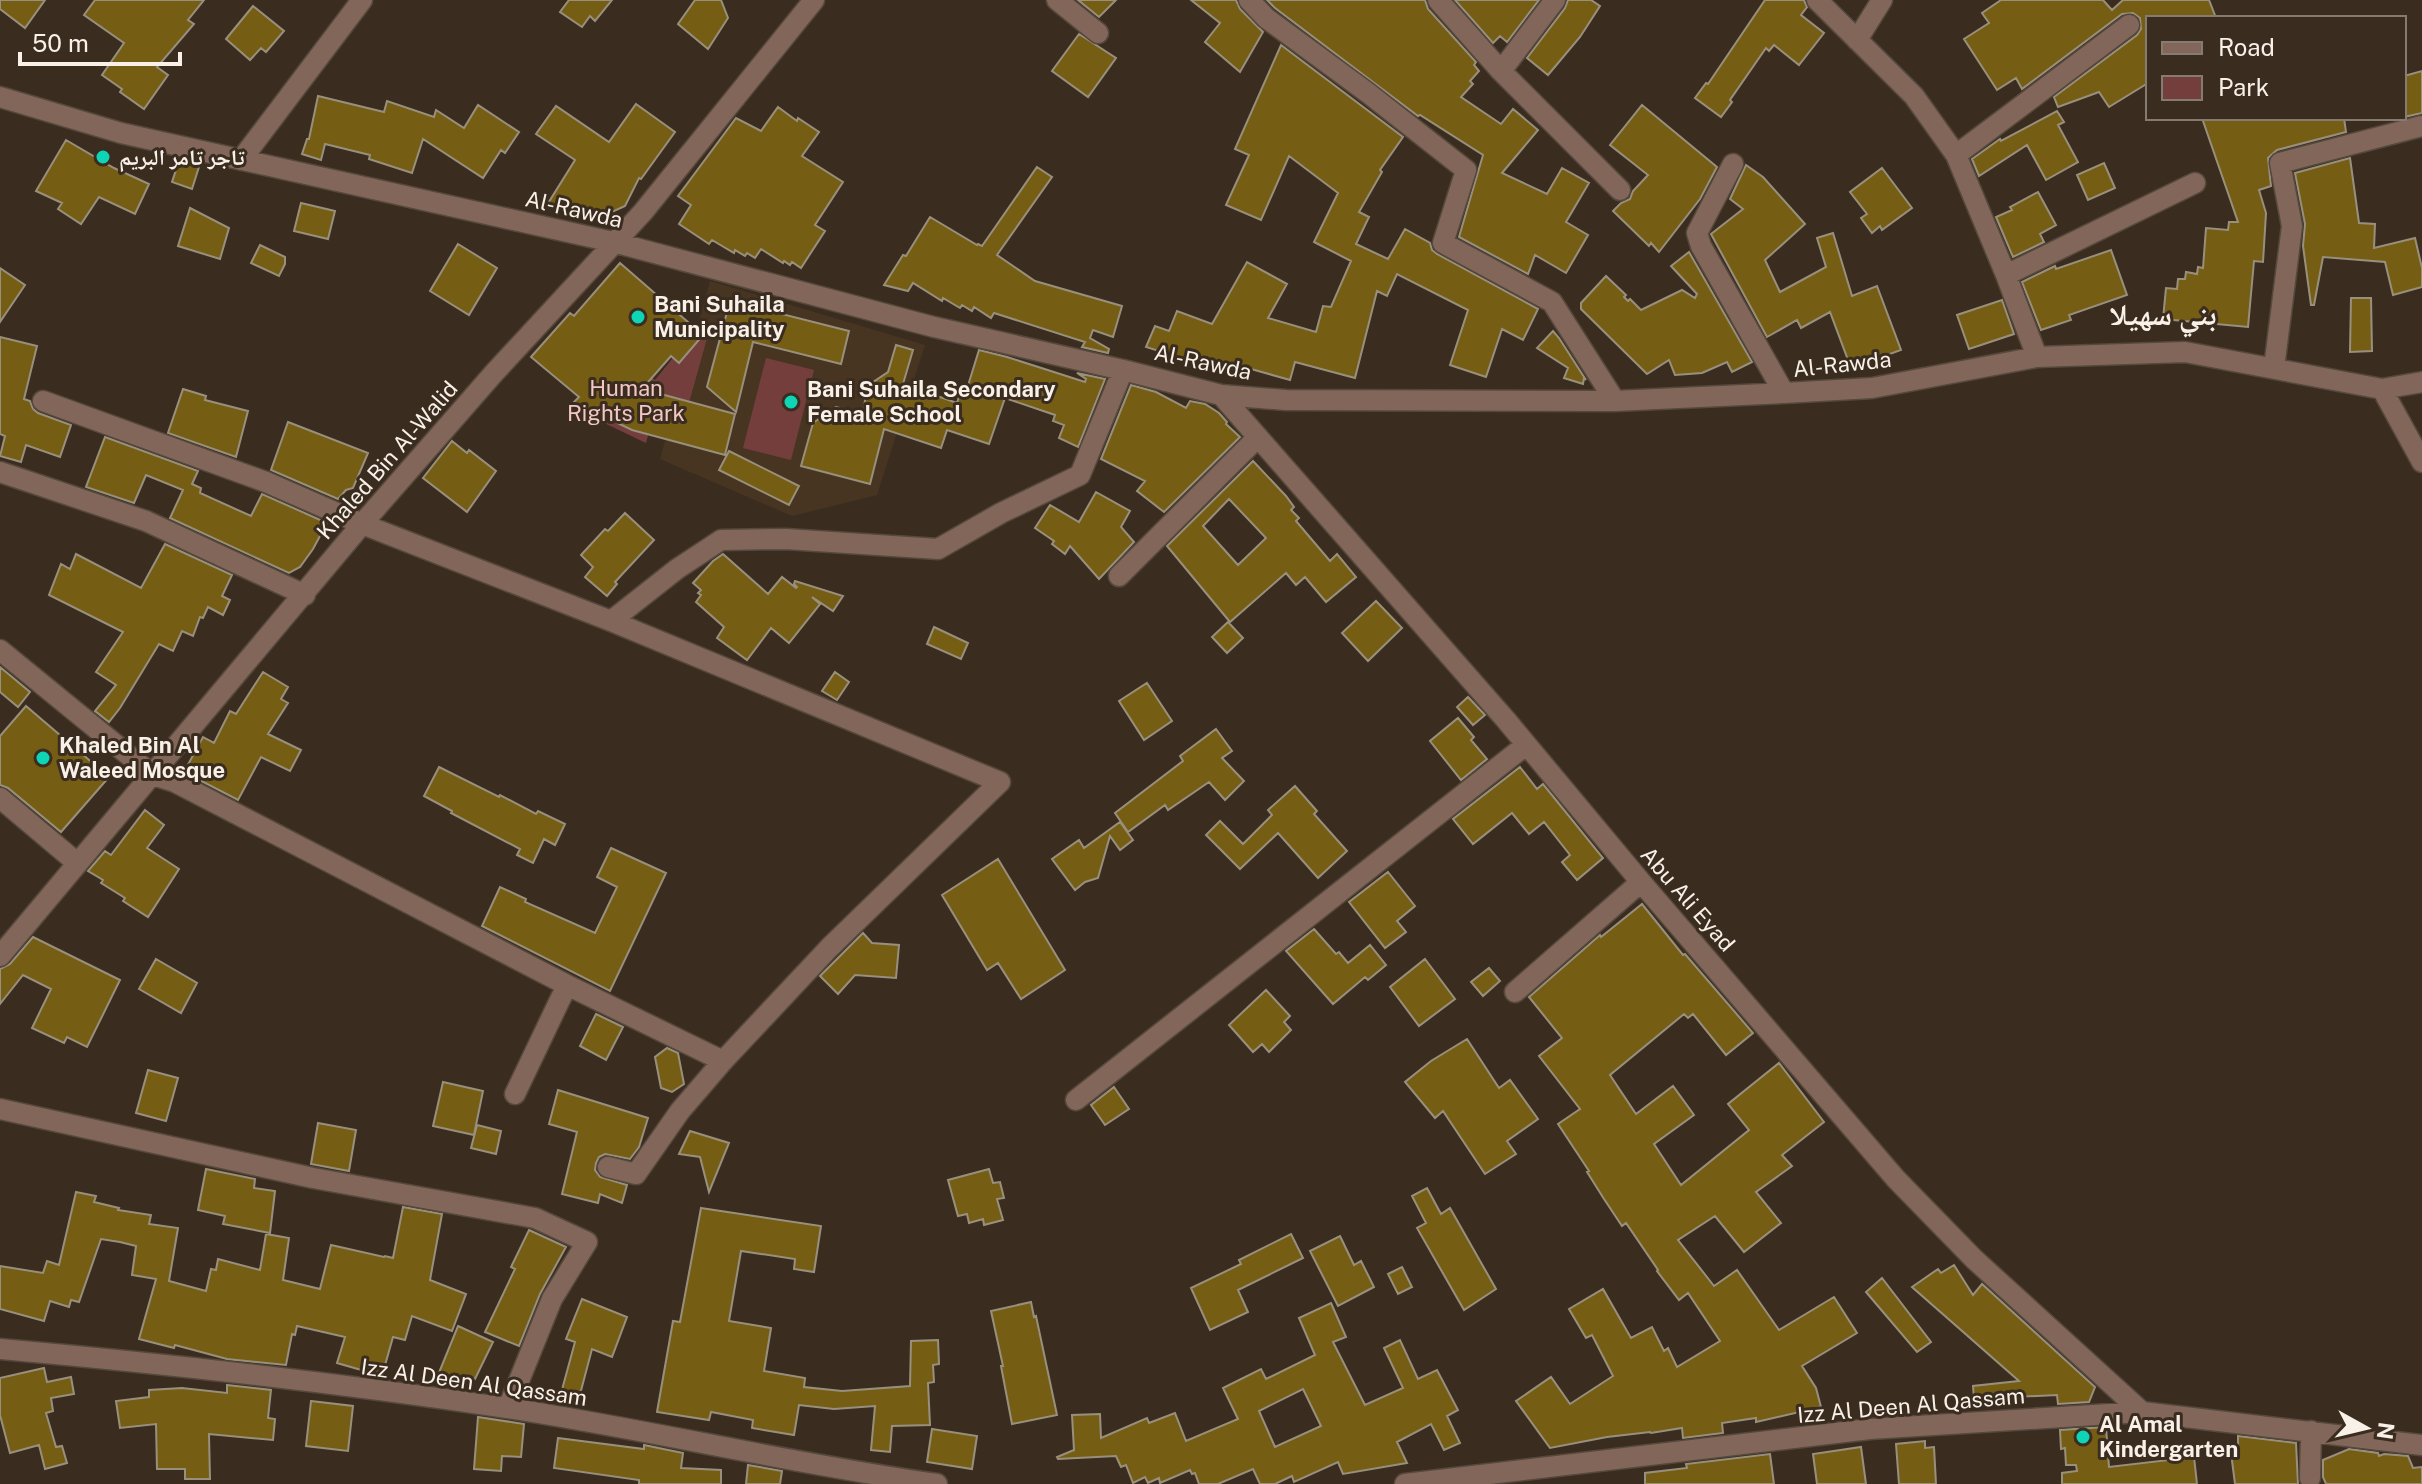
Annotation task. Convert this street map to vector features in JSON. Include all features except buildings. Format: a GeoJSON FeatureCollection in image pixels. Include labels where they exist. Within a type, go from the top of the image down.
{"type":"FeatureCollection","features":[{"type":"Feature","properties":{"kind":"street"},"geometry":{"type":"LineString","coordinates":[[241,160],[362,0]]}},
{"type":"Feature","properties":{"kind":"street","name":"Khaled Bin Al-Walid"},"geometry":{"type":"LineString","coordinates":[[0,956],[362,524],[494,373],[643,212],[814,0]]}},
{"type":"Feature","properties":{"kind":"street"},"geometry":{"type":"LineString","coordinates":[[1057,0],[1098,33]]}},
{"type":"Feature","properties":{"kind":"street"},"geometry":{"type":"LineString","coordinates":[[1249,0],[1266,18],[1466,170],[1443,243],[1552,302],[1615,401]]}},
{"type":"Feature","properties":{"kind":"street"},"geometry":{"type":"LineString","coordinates":[[1438,0],[1501,71],[1620,190]]}},
{"type":"Feature","properties":{"kind":"street"},"geometry":{"type":"LineString","coordinates":[[1501,71],[1555,0]]}},
{"type":"Feature","properties":{"kind":"street"},"geometry":{"type":"LineString","coordinates":[[1817,0],[1914,96],[1956,155],[2037,357]]}},
{"type":"Feature","properties":{"kind":"street"},"geometry":{"type":"LineString","coordinates":[[1857,40],[1882,0]]}},
{"type":"Feature","properties":{"kind":"street"},"geometry":{"type":"LineString","coordinates":[[1956,155],[2129,25]]}},
{"type":"Feature","properties":{"kind":"street","name":"Al-Rawda"},"geometry":{"type":"LineString","coordinates":[[0,97],[121,133],[613,242],[934,327],[1221,395],[1286,400],[1615,401],[1872,388],[2037,357],[2185,352],[2382,389],[2422,382]]}},
{"type":"Feature","properties":{"kind":"street"},"geometry":{"type":"LineString","coordinates":[[2274,368],[2292,226],[2280,163],[2422,126]]}},
{"type":"Feature","properties":{"kind":"street"},"geometry":{"type":"LineString","coordinates":[[1733,164],[1697,233],[1701,246],[1784,393]]}},
{"type":"Feature","properties":{"kind":"street"},"geometry":{"type":"LineString","coordinates":[[2006,275],[2195,183]]}},
{"type":"Feature","properties":{"kind":"street"},"geometry":{"type":"LineString","coordinates":[[611,621],[677,569],[721,540],[786,539],[938,549],[1001,513],[1080,475],[1123,370]]}},
{"type":"Feature","properties":{"kind":"street"},"geometry":{"type":"LineString","coordinates":[[2382,389],[2422,462]]}},
{"type":"Feature","properties":{"kind":"street","name":"Abu Ali Eyad"},"geometry":{"type":"LineString","coordinates":[[1221,395],[1526,745],[1896,1179],[1974,1259],[2142,1412]]}},
{"type":"Feature","properties":{"kind":"street"},"geometry":{"type":"LineString","coordinates":[[43,401],[266,482],[362,524],[611,621],[1000,782],[829,948],[723,1061],[680,1111],[636,1174],[608,1167]]}},
{"type":"Feature","properties":{"kind":"street"},"geometry":{"type":"LineString","coordinates":[[1119,576],[1258,437]]}},
{"type":"Feature","properties":{"kind":"street"},"geometry":{"type":"LineString","coordinates":[[0,472],[146,521],[305,595]]}},
{"type":"Feature","properties":{"kind":"street"},"geometry":{"type":"LineString","coordinates":[[0,650],[153,775],[175,782],[567,985],[723,1061]]}},
{"type":"Feature","properties":{"kind":"street"},"geometry":{"type":"LineString","coordinates":[[1076,1100],[1526,745]]}},
{"type":"Feature","properties":{"kind":"street"},"geometry":{"type":"LineString","coordinates":[[0,798],[76,862]]}},
{"type":"Feature","properties":{"kind":"street"},"geometry":{"type":"LineString","coordinates":[[1515,992],[1641,882]]}},
{"type":"Feature","properties":{"kind":"street"},"geometry":{"type":"LineString","coordinates":[[515,1094],[567,985]]}},
{"type":"Feature","properties":{"kind":"street"},"geometry":{"type":"LineString","coordinates":[[0,1109],[313,1178],[535,1218],[587,1242],[552,1299],[508,1408]]}},
{"type":"Feature","properties":{"kind":"street","name":"Izz Al Deen Al Qassam"},"geometry":{"type":"LineString","coordinates":[[0,1349],[151,1363],[508,1408],[839,1477],[926,1483]]}},
{"type":"Feature","properties":{"kind":"street","name":"Izz Al Deen Al Qassam"},"geometry":{"type":"LineString","coordinates":[[1405,1484],[1870,1429],[2142,1412],[2422,1445]]}},
{"type":"Feature","properties":{"kind":"street"},"geometry":{"type":"LineString","coordinates":[[2310,1478],[2311,1431]]}},
{"type":"Feature","properties":{"kind":"shaded area","name":"Bani Suhaila Secondary Female School"},"geometry":{"type":"Polygon","coordinates":[[[710,281],[925,345],[877,495],[792,516],[660,459],[710,281]]]}},
{"type":"Feature","properties":{"kind":"green space","name":"Human Rights Park"},"geometry":{"type":"Polygon","coordinates":[[[700,324],[708,335],[688,406],[658,398],[646,443],[579,411],[626,356],[655,380],[700,324]]]}},
{"type":"Feature","properties":{"kind":"green space"},"geometry":{"type":"Polygon","coordinates":[[[766,358],[814,370],[791,460],[743,448],[766,358]]]}},
{"type":"Feature","properties":{"kind":"place","name":"تاجر تامر البريم"},"geometry":{"type":"Point","coordinates":[103,157]}},
{"type":"Feature","properties":{"kind":"place","name":"Bani Suhaila Municipality"},"geometry":{"type":"Point","coordinates":[638,317]}},
{"type":"Feature","properties":{"kind":"place","name":"Bani Suhaila Secondary Female School"},"geometry":{"type":"Point","coordinates":[791,402]}},
{"type":"Feature","properties":{"kind":"place","name":"Khaled Bin Al Waleed Mosque"},"geometry":{"type":"Point","coordinates":[43,758]}},
{"type":"Feature","properties":{"kind":"place","name":"Al Amal Kindergarten"},"geometry":{"type":"Point","coordinates":[2083,1437]}},
{"type":"Feature","properties":{"kind":"district","name":"بني سهيلا"},"geometry":{"type":"Point","coordinates":[2163,315]}}]}
